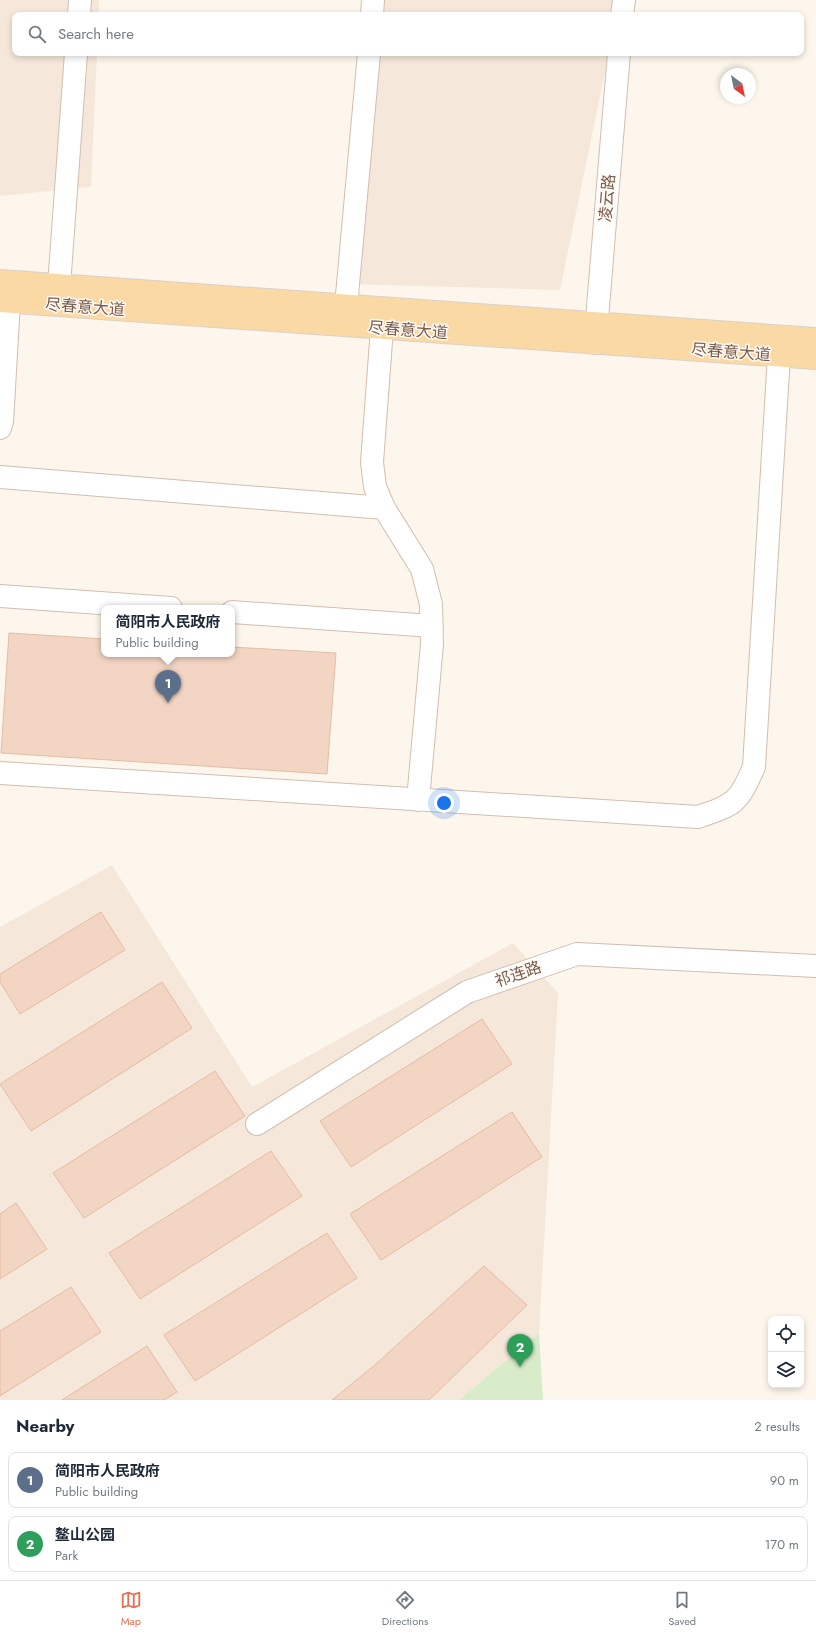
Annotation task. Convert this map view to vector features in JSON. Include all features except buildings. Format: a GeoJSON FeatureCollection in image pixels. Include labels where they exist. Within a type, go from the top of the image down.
{"type":"FeatureCollection","features":[{"type":"Feature","properties":{"kind":"main road","name":"尽春意大道"},"geometry":{"type":"LineString","coordinates":[[0,281],[346,306],[596,333],[779,356],[816,358]]}},
{"type":"Feature","properties":{"kind":"main road","name":"尽春意大道"},"geometry":{"type":"LineString","coordinates":[[5,301],[382,328],[816,339]]}},
{"type":"Feature","properties":{"kind":"street"},"geometry":{"type":"LineString","coordinates":[[79,12],[80,0]]}},
{"type":"Feature","properties":{"kind":"street"},"geometry":{"type":"LineString","coordinates":[[372,12],[373,0]]}},
{"type":"Feature","properties":{"kind":"street"},"geometry":{"type":"LineString","coordinates":[[622,12],[624,0]]}},
{"type":"Feature","properties":{"kind":"street"},"geometry":{"type":"LineString","coordinates":[[59,286],[76,56]]}},
{"type":"Feature","properties":{"kind":"street"},"geometry":{"type":"LineString","coordinates":[[346,306],[369,56]]}},
{"type":"Feature","properties":{"kind":"street","name":"凌云路"},"geometry":{"type":"LineString","coordinates":[[596,333],[619,56]]}},
{"type":"Feature","properties":{"kind":"street"},"geometry":{"type":"LineString","coordinates":[[0,428],[2,422],[5,301]]}},
{"type":"Feature","properties":{"kind":"street"},"geometry":{"type":"LineString","coordinates":[[382,328],[372,462],[375,487],[384,508],[422,569],[431,604],[432,644],[418,800]]}},
{"type":"Feature","properties":{"kind":"street"},"geometry":{"type":"LineString","coordinates":[[0,773],[698,817],[726,808],[742,794],[754,767],[779,356]]}},
{"type":"Feature","properties":{"kind":"street"},"geometry":{"type":"LineString","coordinates":[[0,478],[384,508]]}},
{"type":"Feature","properties":{"kind":"street"},"geometry":{"type":"LineString","coordinates":[[0,596],[128,605]]}},
{"type":"Feature","properties":{"kind":"street"},"geometry":{"type":"LineString","coordinates":[[235,612],[432,626]]}},
{"type":"Feature","properties":{"kind":"street","name":"祁连路"},"geometry":{"type":"LineString","coordinates":[[257,1124],[467,992],[577,954],[816,966]]}},
{"type":"Feature","properties":{"kind":"shaded area"},"geometry":{"type":"Polygon","coordinates":[[[0,0],[99,0],[99,12],[12,12],[12,56],[97,56],[91,187],[0,196],[0,0]]]}},
{"type":"Feature","properties":{"kind":"shaded area"},"geometry":{"type":"Polygon","coordinates":[[[377,0],[620,0],[618,12],[375,12],[377,0]]]}},
{"type":"Feature","properties":{"kind":"shaded area"},"geometry":{"type":"Polygon","coordinates":[[[371,56],[608,56],[560,290],[347,284],[371,56]]]}},
{"type":"Feature","properties":{"kind":"shaded area"},"geometry":{"type":"Polygon","coordinates":[[[112,865],[252,1087],[513,943],[558,993],[539,1333],[459,1400],[0,1400],[0,927],[112,865]]]}},
{"type":"Feature","properties":{"kind":"green space"},"geometry":{"type":"Polygon","coordinates":[[[539,1333],[543,1400],[459,1400],[539,1333]]]}},
{"type":"Feature","properties":{"kind":"place","name":"简阳市人民政府"},"geometry":{"type":"Point","coordinates":[168,703]}},
{"type":"Feature","properties":{"kind":"place","name":"鳌山公园"},"geometry":{"type":"Point","coordinates":[520,1367]}}]}
